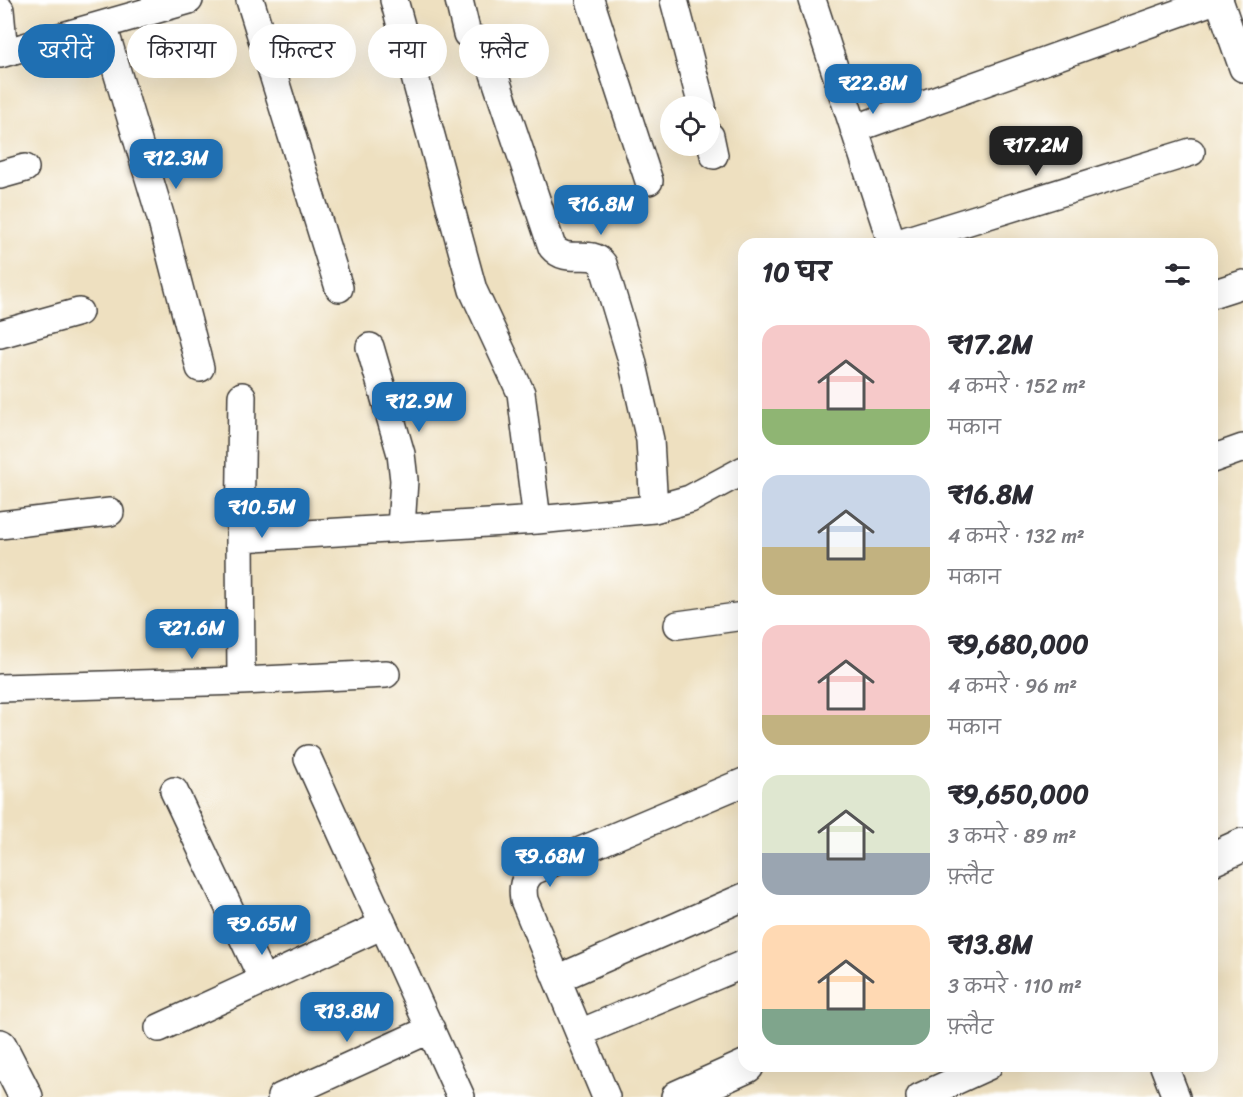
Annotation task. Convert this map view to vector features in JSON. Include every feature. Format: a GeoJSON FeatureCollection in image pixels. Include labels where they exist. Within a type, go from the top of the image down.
{"type":"FeatureCollection","features":[{"type":"Feature","properties":{"kind":"street"},"geometry":{"type":"LineString","coordinates":[[106,24],[189,0]]}},
{"type":"Feature","properties":{"kind":"street"},"geometry":{"type":"LineString","coordinates":[[250,0],[339,288]]}},
{"type":"Feature","properties":{"kind":"street"},"geometry":{"type":"LineString","coordinates":[[394,0],[473,290],[520,393],[537,520]]}},
{"type":"Feature","properties":{"kind":"street"},"geometry":{"type":"LineString","coordinates":[[459,0],[467,34],[485,47],[552,247],[563,256],[593,257],[599,259],[603,264],[632,360],[650,440],[654,509]]}},
{"type":"Feature","properties":{"kind":"street"},"geometry":{"type":"LineString","coordinates":[[590,0],[649,181]]}},
{"type":"Feature","properties":{"kind":"street"},"geometry":{"type":"LineString","coordinates":[[674,0],[699,96]]}},
{"type":"Feature","properties":{"kind":"street"},"geometry":{"type":"LineString","coordinates":[[812,0],[891,238]]}},
{"type":"Feature","properties":{"kind":"street"},"geometry":{"type":"LineString","coordinates":[[854,129],[1217,0],[1243,68]]}},
{"type":"Feature","properties":{"kind":"street"},"geometry":{"type":"LineString","coordinates":[[0,10],[2,54],[18,49]]}},
{"type":"Feature","properties":{"kind":"street"},"geometry":{"type":"LineString","coordinates":[[115,65],[161,218],[200,368]]}},
{"type":"Feature","properties":{"kind":"street"},"geometry":{"type":"LineString","coordinates":[[912,238],[1191,152]]}},
{"type":"Feature","properties":{"kind":"street"},"geometry":{"type":"LineString","coordinates":[[1218,292],[1243,284]]}},
{"type":"Feature","properties":{"kind":"street"},"geometry":{"type":"LineString","coordinates":[[0,334],[79,312]]}},
{"type":"Feature","properties":{"kind":"street"},"geometry":{"type":"LineString","coordinates":[[370,347],[401,454],[404,480],[401,528]]}},
{"type":"Feature","properties":{"kind":"street"},"geometry":{"type":"LineString","coordinates":[[241,681],[242,396]]}},
{"type":"Feature","properties":{"kind":"street"},"geometry":{"type":"LineString","coordinates":[[1218,457],[1243,448]]}},
{"type":"Feature","properties":{"kind":"street"},"geometry":{"type":"LineString","coordinates":[[240,538],[537,520],[654,509],[690,499],[738,473]]}},
{"type":"Feature","properties":{"kind":"street"},"geometry":{"type":"LineString","coordinates":[[0,525],[110,512]]}},
{"type":"Feature","properties":{"kind":"street"},"geometry":{"type":"LineString","coordinates":[[678,625],[738,617]]}},
{"type":"Feature","properties":{"kind":"street"},"geometry":{"type":"LineString","coordinates":[[0,688],[386,674]]}},
{"type":"Feature","properties":{"kind":"street"},"geometry":{"type":"LineString","coordinates":[[308,759],[461,1097]]}},
{"type":"Feature","properties":{"kind":"street"},"geometry":{"type":"LineString","coordinates":[[606,1097],[524,900],[522,890],[524,879],[533,871],[738,785]]}},
{"type":"Feature","properties":{"kind":"street"},"geometry":{"type":"LineString","coordinates":[[174,791],[264,980]]}},
{"type":"Feature","properties":{"kind":"street"},"geometry":{"type":"LineString","coordinates":[[1218,856],[1243,845]]}},
{"type":"Feature","properties":{"kind":"street"},"geometry":{"type":"LineString","coordinates":[[557,979],[738,900]]}},
{"type":"Feature","properties":{"kind":"street"},"geometry":{"type":"LineString","coordinates":[[159,1028],[383,925]]}},
{"type":"Feature","properties":{"kind":"street"},"geometry":{"type":"LineString","coordinates":[[580,1033],[738,967]]}},
{"type":"Feature","properties":{"kind":"street"},"geometry":{"type":"LineString","coordinates":[[281,1097],[431,1029]]}},
{"type":"Feature","properties":{"kind":"street"},"geometry":{"type":"LineString","coordinates":[[0,1046],[26,1097]]}},
{"type":"Feature","properties":{"kind":"street"},"geometry":{"type":"LineString","coordinates":[[678,1097],[738,1070]]}},
{"type":"Feature","properties":{"kind":"street"},"geometry":{"type":"LineString","coordinates":[[920,1097],[975,1072]]}},
{"type":"Feature","properties":{"kind":"street"},"geometry":{"type":"LineString","coordinates":[[1166,1072],[1176,1097]]}}]}
